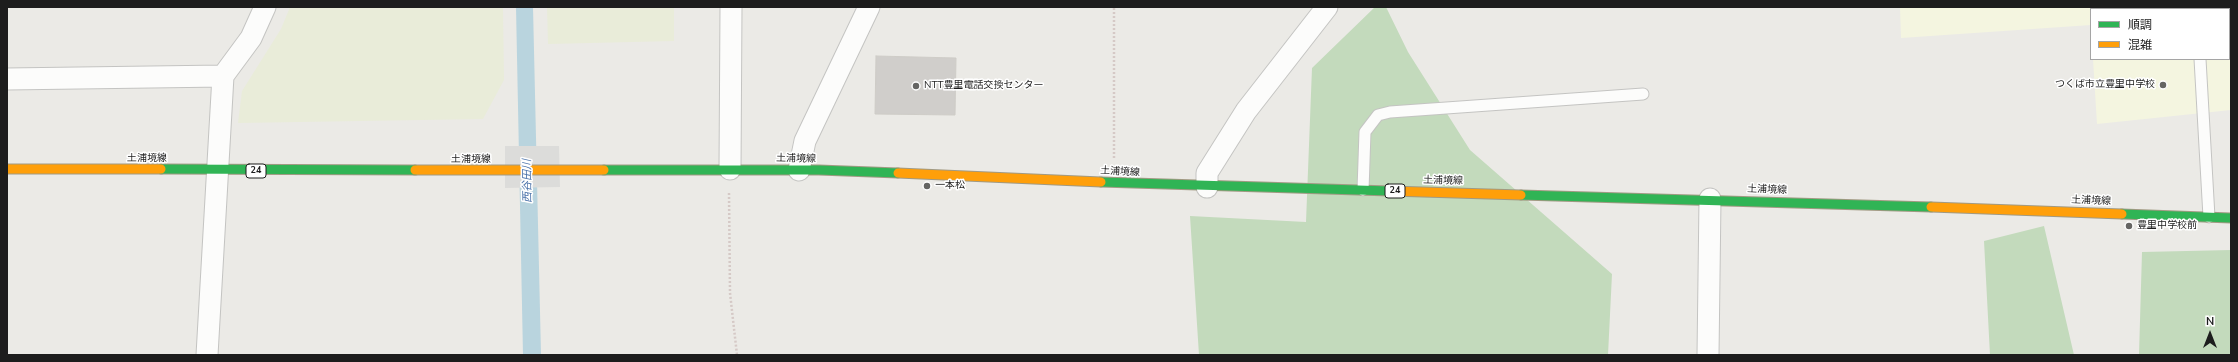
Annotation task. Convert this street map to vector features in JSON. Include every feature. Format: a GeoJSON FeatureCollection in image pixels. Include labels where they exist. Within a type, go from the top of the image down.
{"type":"FeatureCollection","features":[{"type":"Feature","properties":{"kind":"main road","name":"土浦境線"},"geometry":{"type":"LineString","coordinates":[[7,169],[218,171],[798,170],[1207,187],[1710,199],[2231,218]]}},
{"type":"Feature","properties":{"kind":"street"},"geometry":{"type":"LineString","coordinates":[[206,355],[223,76],[251,38],[265,7]]}},
{"type":"Feature","properties":{"kind":"street"},"geometry":{"type":"LineString","coordinates":[[730,169],[731,7]]}},
{"type":"Feature","properties":{"kind":"street"},"geometry":{"type":"LineString","coordinates":[[798,170],[806,141],[869,7]]}},
{"type":"Feature","properties":{"kind":"street"},"geometry":{"type":"LineString","coordinates":[[1207,187],[1207,173],[1246,111],[1327,7]]}},
{"type":"Feature","properties":{"kind":"street"},"geometry":{"type":"LineString","coordinates":[[7,79],[223,76]]}},
{"type":"Feature","properties":{"kind":"street"},"geometry":{"type":"LineString","coordinates":[[1708,355],[1710,199]]}},
{"type":"Feature","properties":{"kind":"lane"},"geometry":{"type":"LineString","coordinates":[[2200,60],[2209,217]]}},
{"type":"Feature","properties":{"kind":"lane"},"geometry":{"type":"LineString","coordinates":[[1363,190],[1365,132],[1378,115],[1390,112],[1643,94]]}},
{"type":"Feature","properties":{"kind":"path"},"geometry":{"type":"LineString","coordinates":[[1113,183],[1114,7]]}},
{"type":"Feature","properties":{"kind":"path"},"geometry":{"type":"LineString","coordinates":[[730,169],[730,293],[737,355]]}},
{"type":"Feature","properties":{"kind":"shaded area"},"geometry":{"type":"Polygon","coordinates":[[[290,7],[503,7],[504,80],[483,119],[238,123],[242,91],[281,29],[290,7]]]}},
{"type":"Feature","properties":{"kind":"shaded area"},"geometry":{"type":"Polygon","coordinates":[[[547,7],[674,7],[674,41],[548,44],[547,7]]]}},
{"type":"Feature","properties":{"kind":"shaded area","name":"つくば市立豊里中学校"},"geometry":{"type":"Polygon","coordinates":[[[1900,7],[2231,7],[2231,110],[2097,124],[2093,60],[2230,60],[2230,8],[2090,8],[2090,25],[1901,38],[1900,7]]]}},
{"type":"Feature","properties":{"kind":"green space"},"geometry":{"type":"Polygon","coordinates":[[[1375,7],[1386,7],[1408,52],[1470,150],[1612,274],[1608,355],[1199,355],[1190,216],[1306,222],[1312,68],[1375,7]]]}},
{"type":"Feature","properties":{"kind":"green space"},"geometry":{"type":"Polygon","coordinates":[[[2044,226],[2074,355],[1990,355],[1984,241],[2044,226]]]}},
{"type":"Feature","properties":{"kind":"green space"},"geometry":{"type":"Polygon","coordinates":[[[2231,250],[2231,355],[2139,355],[2142,252],[2231,250]]]}},
{"type":"Feature","properties":{"kind":"water","name":"西谷田川"},"geometry":{"type":"Polygon","coordinates":[[[516,7],[533,7],[541,355],[523,355],[516,7]]]}},
{"type":"Feature","properties":{"kind":"pier"},"geometry":{"type":"Polygon","coordinates":[[[505,146],[559,146],[560,187],[505,188],[505,146]]]}},
{"type":"Feature","properties":{"kind":"building","name":"NTT豊里電話交換センター"},"geometry":{"type":"Polygon","coordinates":[[[876,56],[956,58],[955,115],[875,114],[876,56]]]}},
{"type":"Feature","properties":{"kind":"traffic: fast"},"geometry":{"type":"LineString","coordinates":[[161,169],[415,170]]}},
{"type":"Feature","properties":{"kind":"traffic: fast"},"geometry":{"type":"LineString","coordinates":[[604,170],[819,170],[898,173]]}},
{"type":"Feature","properties":{"kind":"traffic: fast"},"geometry":{"type":"LineString","coordinates":[[1101,182],[1390,191]]}},
{"type":"Feature","properties":{"kind":"traffic: fast"},"geometry":{"type":"LineString","coordinates":[[1521,195],[1931,207]]}},
{"type":"Feature","properties":{"kind":"traffic: fast"},"geometry":{"type":"LineString","coordinates":[[2122,214],[2231,218]]}},
{"type":"Feature","properties":{"kind":"traffic: slow"},"geometry":{"type":"LineString","coordinates":[[7,169],[161,169]]}},
{"type":"Feature","properties":{"kind":"traffic: slow"},"geometry":{"type":"LineString","coordinates":[[415,170],[604,170]]}},
{"type":"Feature","properties":{"kind":"traffic: slow"},"geometry":{"type":"LineString","coordinates":[[898,173],[1101,182]]}},
{"type":"Feature","properties":{"kind":"traffic: slow"},"geometry":{"type":"LineString","coordinates":[[1390,191],[1521,195]]}},
{"type":"Feature","properties":{"kind":"traffic: slow"},"geometry":{"type":"LineString","coordinates":[[1931,207],[2122,214]]}},
{"type":"Feature","properties":{"kind":"place","name":"つくば市立豊里中学校"},"geometry":{"type":"Point","coordinates":[2163,85]}},
{"type":"Feature","properties":{"kind":"place","name":"NTT豊里電話交換センター"},"geometry":{"type":"Point","coordinates":[916,86]}},
{"type":"Feature","properties":{"kind":"place","name":"一本松"},"geometry":{"type":"Point","coordinates":[927,186]}},
{"type":"Feature","properties":{"kind":"place","name":"豊里中学校前"},"geometry":{"type":"Point","coordinates":[2129,226]}}]}
